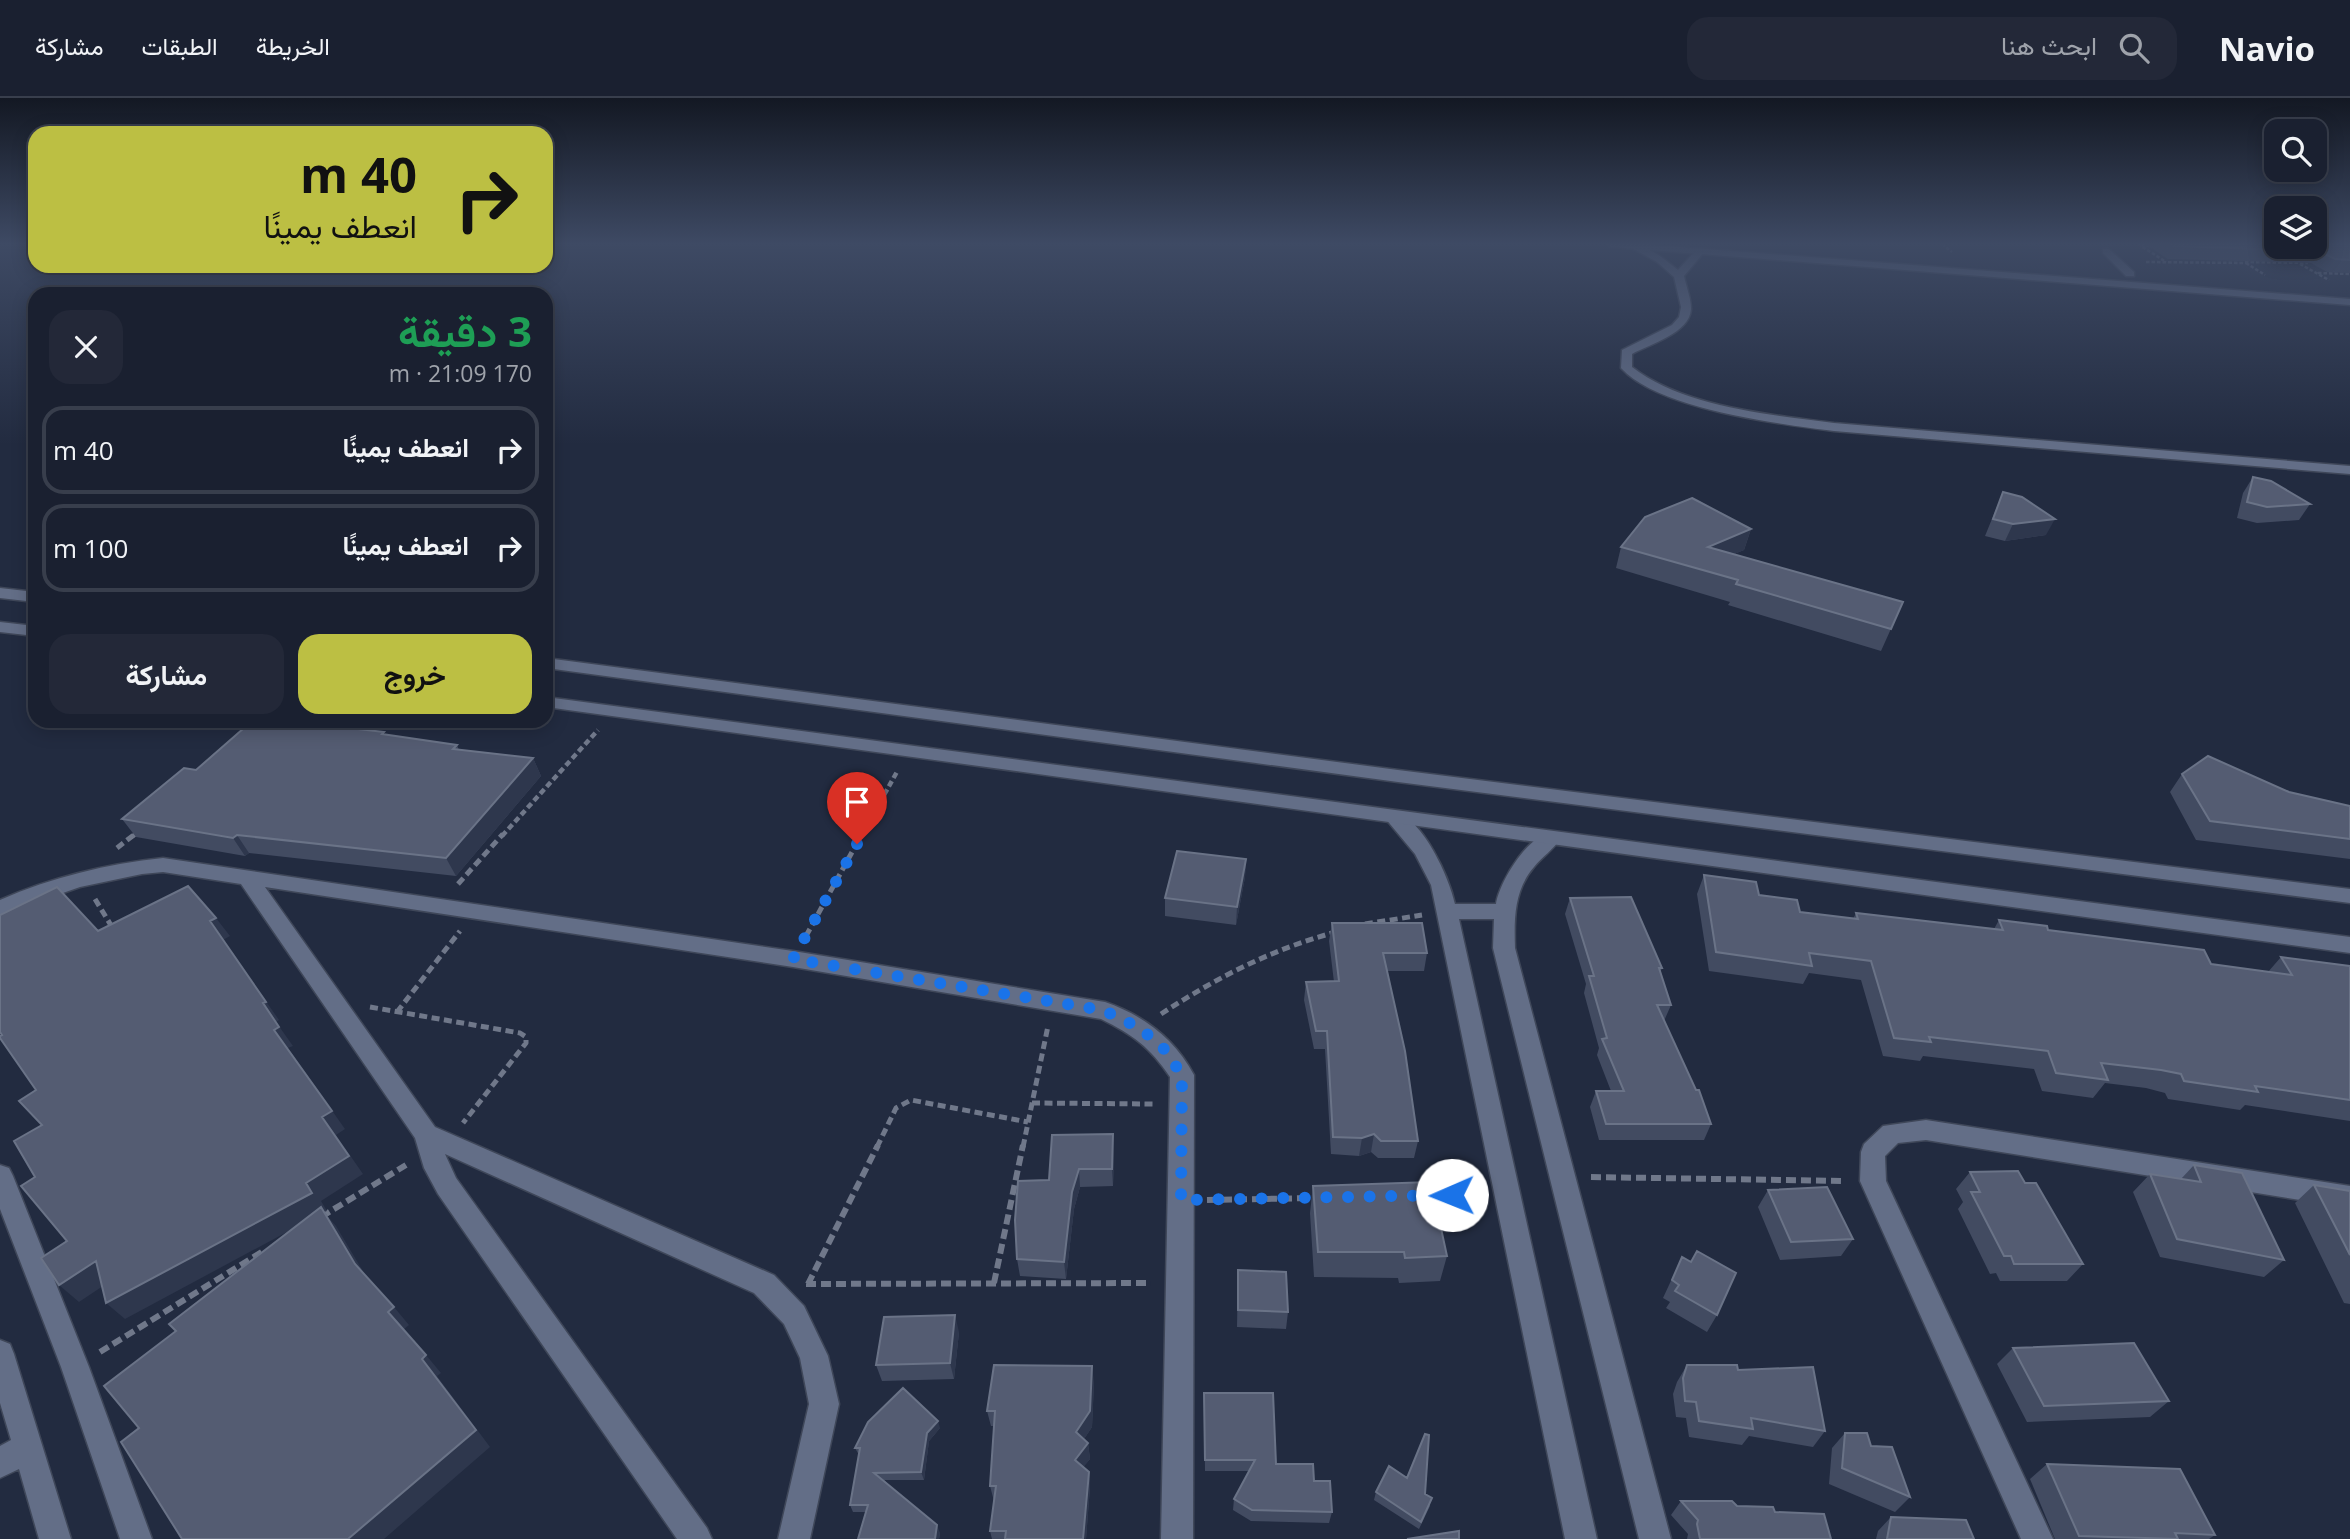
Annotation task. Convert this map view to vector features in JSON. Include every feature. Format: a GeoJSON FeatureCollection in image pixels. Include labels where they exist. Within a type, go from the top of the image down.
{"type":"FeatureCollection","features":[{"type":"Feature","properties":{"kind":"street"},"geometry":{"type":"LineString","coordinates":[[1685,311],[1676,327],[1626,352],[1624,365],[1639,378],[1705,404],[1768,418],[1834,427],[2350,470]]}},
{"type":"Feature","properties":{"kind":"street"},"geometry":{"type":"LineString","coordinates":[[0,593],[28,596]]}},
{"type":"Feature","properties":{"kind":"street"},"geometry":{"type":"LineString","coordinates":[[0,626],[28,630]]}},
{"type":"Feature","properties":{"kind":"street"},"geometry":{"type":"LineString","coordinates":[[553,664],[2350,897]]}},
{"type":"Feature","properties":{"kind":"street"},"geometry":{"type":"LineString","coordinates":[[553,703],[2350,945]]}},
{"type":"Feature","properties":{"kind":"street"},"geometry":{"type":"LineString","coordinates":[[1395,818],[1415,838],[1431,860],[1441,885],[1581,1539]]}},
{"type":"Feature","properties":{"kind":"street"},"geometry":{"type":"LineString","coordinates":[[1552,838],[1525,861],[1508,889],[1503,912],[1504,948],[1655,1539]]}},
{"type":"Feature","properties":{"kind":"street"},"geometry":{"type":"LineString","coordinates":[[0,908],[82,877],[124,868],[163,865],[793,959],[1053,1001],[1105,1011],[1140,1028],[1164,1049],[1182,1075],[1177,1539]]}},
{"type":"Feature","properties":{"kind":"street"},"geometry":{"type":"LineString","coordinates":[[247,877],[435,1142],[447,1186],[696,1539]]}},
{"type":"Feature","properties":{"kind":"street"},"geometry":{"type":"LineString","coordinates":[[1447,911],[1503,912]]}},
{"type":"Feature","properties":{"kind":"street"},"geometry":{"type":"LineString","coordinates":[[2037,1539],[1873,1181],[1873,1152],[1892,1133],[1926,1130],[2350,1197]]}},
{"type":"Feature","properties":{"kind":"street"},"geometry":{"type":"LineString","coordinates":[[435,1142],[764,1284],[794,1315],[814,1356],[824,1404],[794,1539]]}},
{"type":"Feature","properties":{"kind":"street"},"geometry":{"type":"LineString","coordinates":[[0,1177],[75,1367],[136,1539]]}},
{"type":"Feature","properties":{"kind":"street"},"geometry":{"type":"LineString","coordinates":[[0,1354],[55,1539]]}},
{"type":"Feature","properties":{"kind":"street"},"geometry":{"type":"LineString","coordinates":[[0,1464],[27,1447]]}},
{"type":"Feature","properties":{"kind":"path"},"geometry":{"type":"LineString","coordinates":[[439,906],[615,712]]}},
{"type":"Feature","properties":{"kind":"path"},"geometry":{"type":"LineString","coordinates":[[793,959],[908,751]]}},
{"type":"Feature","properties":{"kind":"path"},"geometry":{"type":"LineString","coordinates":[[120,932],[114,931],[82,877],[146,825]]}},
{"type":"Feature","properties":{"kind":"path"},"geometry":{"type":"LineString","coordinates":[[397,1012],[476,911]]}},
{"type":"Feature","properties":{"kind":"path"},"geometry":{"type":"LineString","coordinates":[[1355,927],[1380,920],[1447,911]]}},
{"type":"Feature","properties":{"kind":"path"},"geometry":{"type":"LineString","coordinates":[[1140,1028],[1196,990],[1255,960],[1342,930]]}},
{"type":"Feature","properties":{"kind":"path"},"geometry":{"type":"LineString","coordinates":[[312,1222],[435,1142],[526,1043],[526,1037],[333,1001]]}},
{"type":"Feature","properties":{"kind":"path"},"geometry":{"type":"LineString","coordinates":[[994,1283],[1053,1001]]}},
{"type":"Feature","properties":{"kind":"path"},"geometry":{"type":"LineString","coordinates":[[808,1284],[896,1108],[911,1100],[1028,1122]]}},
{"type":"Feature","properties":{"kind":"path"},"geometry":{"type":"LineString","coordinates":[[1032,1103],[1182,1104]]}},
{"type":"Feature","properties":{"kind":"path"},"geometry":{"type":"LineString","coordinates":[[1562,1176],[1873,1181]]}},
{"type":"Feature","properties":{"kind":"path"},"geometry":{"type":"LineString","coordinates":[[1412,1196],[1507,1194]]}},
{"type":"Feature","properties":{"kind":"path"},"geometry":{"type":"LineString","coordinates":[[1181,1200],[1330,1197]]}},
{"type":"Feature","properties":{"kind":"path"},"geometry":{"type":"LineString","coordinates":[[75,1367],[276,1244]]}},
{"type":"Feature","properties":{"kind":"path"},"geometry":{"type":"LineString","coordinates":[[764,1284],[1180,1283]]}},
{"type":"Feature","properties":{"kind":"building"},"geometry":{"type":"Polygon","coordinates":[[[2253,477],[2271,481],[2310,504],[2267,507],[2247,502],[2253,477]]]}},
{"type":"Feature","properties":{"kind":"building"},"geometry":{"type":"Polygon","coordinates":[[[2003,492],[2022,497],[2055,519],[2013,524],[1993,519],[2003,492]]]}},
{"type":"Feature","properties":{"kind":"building"},"geometry":{"type":"Polygon","coordinates":[[[1692,498],[1751,529],[1708,547],[1903,602],[1891,629],[1736,584],[1738,580],[1621,547],[1645,517],[1692,498]]]}},
{"type":"Feature","properties":{"kind":"building"},"geometry":{"type":"Polygon","coordinates":[[[244,728],[349,728],[457,745],[453,749],[533,758],[446,858],[237,835],[233,838],[122,819],[184,768],[196,770],[244,728]]]}},
{"type":"Feature","properties":{"kind":"building"},"geometry":{"type":"Polygon","coordinates":[[[2208,756],[2289,792],[2350,806],[2350,839],[2210,821],[2182,774],[2208,756]]]}},
{"type":"Feature","properties":{"kind":"building"},"geometry":{"type":"Polygon","coordinates":[[[1177,851],[1246,859],[1237,907],[1165,898],[1177,851]]]}},
{"type":"Feature","properties":{"kind":"building"},"geometry":{"type":"Polygon","coordinates":[[[1704,875],[1756,882],[1759,895],[1797,900],[1800,912],[1858,919],[1856,913],[2003,930],[1999,920],[2047,926],[2048,930],[2204,950],[2211,964],[2292,975],[2281,957],[2350,966],[2350,1100],[2255,1086],[2258,1092],[2184,1081],[2181,1074],[2161,1070],[2101,1063],[2108,1080],[2056,1073],[2048,1051],[1929,1037],[1931,1042],[1894,1038],[1871,961],[1809,953],[1812,966],[1716,952],[1704,875]]]}},
{"type":"Feature","properties":{"kind":"building"},"geometry":{"type":"Polygon","coordinates":[[[188,886],[216,918],[210,921],[266,1002],[263,1003],[279,1027],[274,1030],[332,1111],[322,1117],[349,1156],[306,1183],[312,1193],[106,1303],[96,1261],[59,1285],[41,1258],[67,1241],[21,1186],[35,1177],[14,1141],[42,1125],[19,1101],[36,1090],[0,1038],[0,915],[57,887],[98,931],[188,886]]]}},
{"type":"Feature","properties":{"kind":"building"},"geometry":{"type":"Polygon","coordinates":[[[1631,897],[1662,968],[1659,968],[1671,1005],[1657,1005],[1696,1090],[1699,1090],[1711,1124],[1606,1124],[1596,1091],[1624,1091],[1602,1039],[1607,1038],[1589,976],[1594,976],[1570,898],[1631,897]]]}},
{"type":"Feature","properties":{"kind":"building"},"geometry":{"type":"Polygon","coordinates":[[[1332,923],[1422,923],[1427,953],[1383,953],[1405,1051],[1418,1141],[1381,1141],[1374,1134],[1362,1138],[1333,1137],[1327,1031],[1316,1031],[1306,982],[1339,981],[1332,923]]]}},
{"type":"Feature","properties":{"kind":"building"},"geometry":{"type":"Polygon","coordinates":[[[1113,1134],[1112,1169],[1079,1169],[1072,1192],[1064,1262],[1017,1259],[1015,1220],[1018,1181],[1049,1180],[1052,1135],[1113,1134]]]}},
{"type":"Feature","properties":{"kind":"building"},"geometry":{"type":"Polygon","coordinates":[[[2194,1165],[2242,1173],[2284,1260],[2177,1239],[2150,1174],[2201,1182],[2194,1165]]]}},
{"type":"Feature","properties":{"kind":"building"},"geometry":{"type":"Polygon","coordinates":[[[2018,1171],[2025,1183],[2036,1183],[2083,1264],[2014,1264],[2011,1256],[2004,1256],[1971,1192],[1980,1192],[1970,1172],[2018,1171]]]}},
{"type":"Feature","properties":{"kind":"building"},"geometry":{"type":"Polygon","coordinates":[[[1431,1182],[1447,1256],[1405,1258],[1404,1252],[1318,1252],[1313,1186],[1431,1182]]]}},
{"type":"Feature","properties":{"kind":"building"},"geometry":{"type":"Polygon","coordinates":[[[2314,1185],[2350,1191],[2350,1255],[2314,1185]]]}},
{"type":"Feature","properties":{"kind":"building"},"geometry":{"type":"Polygon","coordinates":[[[1827,1187],[1853,1239],[1791,1242],[1768,1190],[1827,1187]]]}},
{"type":"Feature","properties":{"kind":"building"},"geometry":{"type":"Polygon","coordinates":[[[321,1207],[355,1264],[394,1307],[388,1312],[426,1355],[422,1359],[476,1430],[348,1539],[182,1539],[121,1442],[139,1428],[104,1386],[176,1331],[169,1324],[321,1207]]]}},
{"type":"Feature","properties":{"kind":"building"},"geometry":{"type":"Polygon","coordinates":[[[1697,1251],[1736,1273],[1717,1315],[1675,1291],[1679,1285],[1672,1280],[1682,1257],[1691,1262],[1697,1251]]]}},
{"type":"Feature","properties":{"kind":"building"},"geometry":{"type":"Polygon","coordinates":[[[1238,1270],[1286,1272],[1288,1312],[1238,1310],[1238,1270]]]}},
{"type":"Feature","properties":{"kind":"building"},"geometry":{"type":"Polygon","coordinates":[[[955,1315],[950,1363],[876,1365],[884,1317],[955,1315]]]}},
{"type":"Feature","properties":{"kind":"building"},"geometry":{"type":"Polygon","coordinates":[[[2134,1343],[2169,1401],[2044,1406],[2013,1348],[2134,1343]]]}},
{"type":"Feature","properties":{"kind":"building"},"geometry":{"type":"Polygon","coordinates":[[[994,1365],[1092,1366],[1090,1411],[1076,1432],[1088,1443],[1075,1460],[1089,1472],[1083,1539],[1005,1539],[1006,1531],[990,1531],[996,1486],[990,1486],[995,1411],[987,1411],[994,1365]]]}},
{"type":"Feature","properties":{"kind":"building"},"geometry":{"type":"Polygon","coordinates":[[[1687,1365],[1737,1365],[1738,1370],[1813,1367],[1825,1431],[1751,1418],[1753,1429],[1699,1421],[1696,1402],[1685,1401],[1683,1378],[1687,1365]]]}},
{"type":"Feature","properties":{"kind":"building"},"geometry":{"type":"Polygon","coordinates":[[[903,1388],[938,1421],[927,1433],[921,1472],[874,1473],[937,1525],[935,1539],[858,1539],[868,1505],[850,1505],[860,1448],[855,1448],[868,1422],[903,1388]]]}},
{"type":"Feature","properties":{"kind":"building"},"geometry":{"type":"Polygon","coordinates":[[[1204,1393],[1273,1393],[1276,1464],[1313,1464],[1314,1481],[1330,1481],[1332,1512],[1252,1510],[1234,1499],[1255,1460],[1205,1460],[1204,1393]]]}},
{"type":"Feature","properties":{"kind":"building"},"geometry":{"type":"Polygon","coordinates":[[[1845,1433],[1867,1433],[1871,1446],[1892,1447],[1910,1497],[1842,1468],[1845,1433]]]}},
{"type":"Feature","properties":{"kind":"building"},"geometry":{"type":"Polygon","coordinates":[[[1425,1434],[1429,1435],[1425,1494],[1432,1498],[1421,1522],[1376,1492],[1389,1466],[1407,1478],[1425,1434]]]}},
{"type":"Feature","properties":{"kind":"building"},"geometry":{"type":"Polygon","coordinates":[[[2047,1464],[2180,1469],[2215,1535],[2175,1533],[2178,1539],[2079,1536],[2047,1464]]]}},
{"type":"Feature","properties":{"kind":"building"},"geometry":{"type":"Polygon","coordinates":[[[1681,1501],[1732,1501],[1737,1506],[1773,1507],[1775,1512],[1824,1514],[1831,1539],[1700,1539],[1698,1520],[1681,1501]]]}},
{"type":"Feature","properties":{"kind":"building"},"geometry":{"type":"Polygon","coordinates":[[[1891,1517],[1966,1520],[1974,1539],[1887,1539],[1891,1517]]]}},
{"type":"Feature","properties":{"kind":"building"},"geometry":{"type":"Polygon","coordinates":[[[1459,1531],[1459,1539],[1407,1539],[1459,1531]]]}},
{"type":"Feature","properties":{"kind":"route"},"geometry":{"type":"LineString","coordinates":[[857,844],[793,959],[1085,1007],[1105,1011],[1140,1028],[1164,1049],[1182,1075],[1181,1200],[1452,1195]]}}]}
